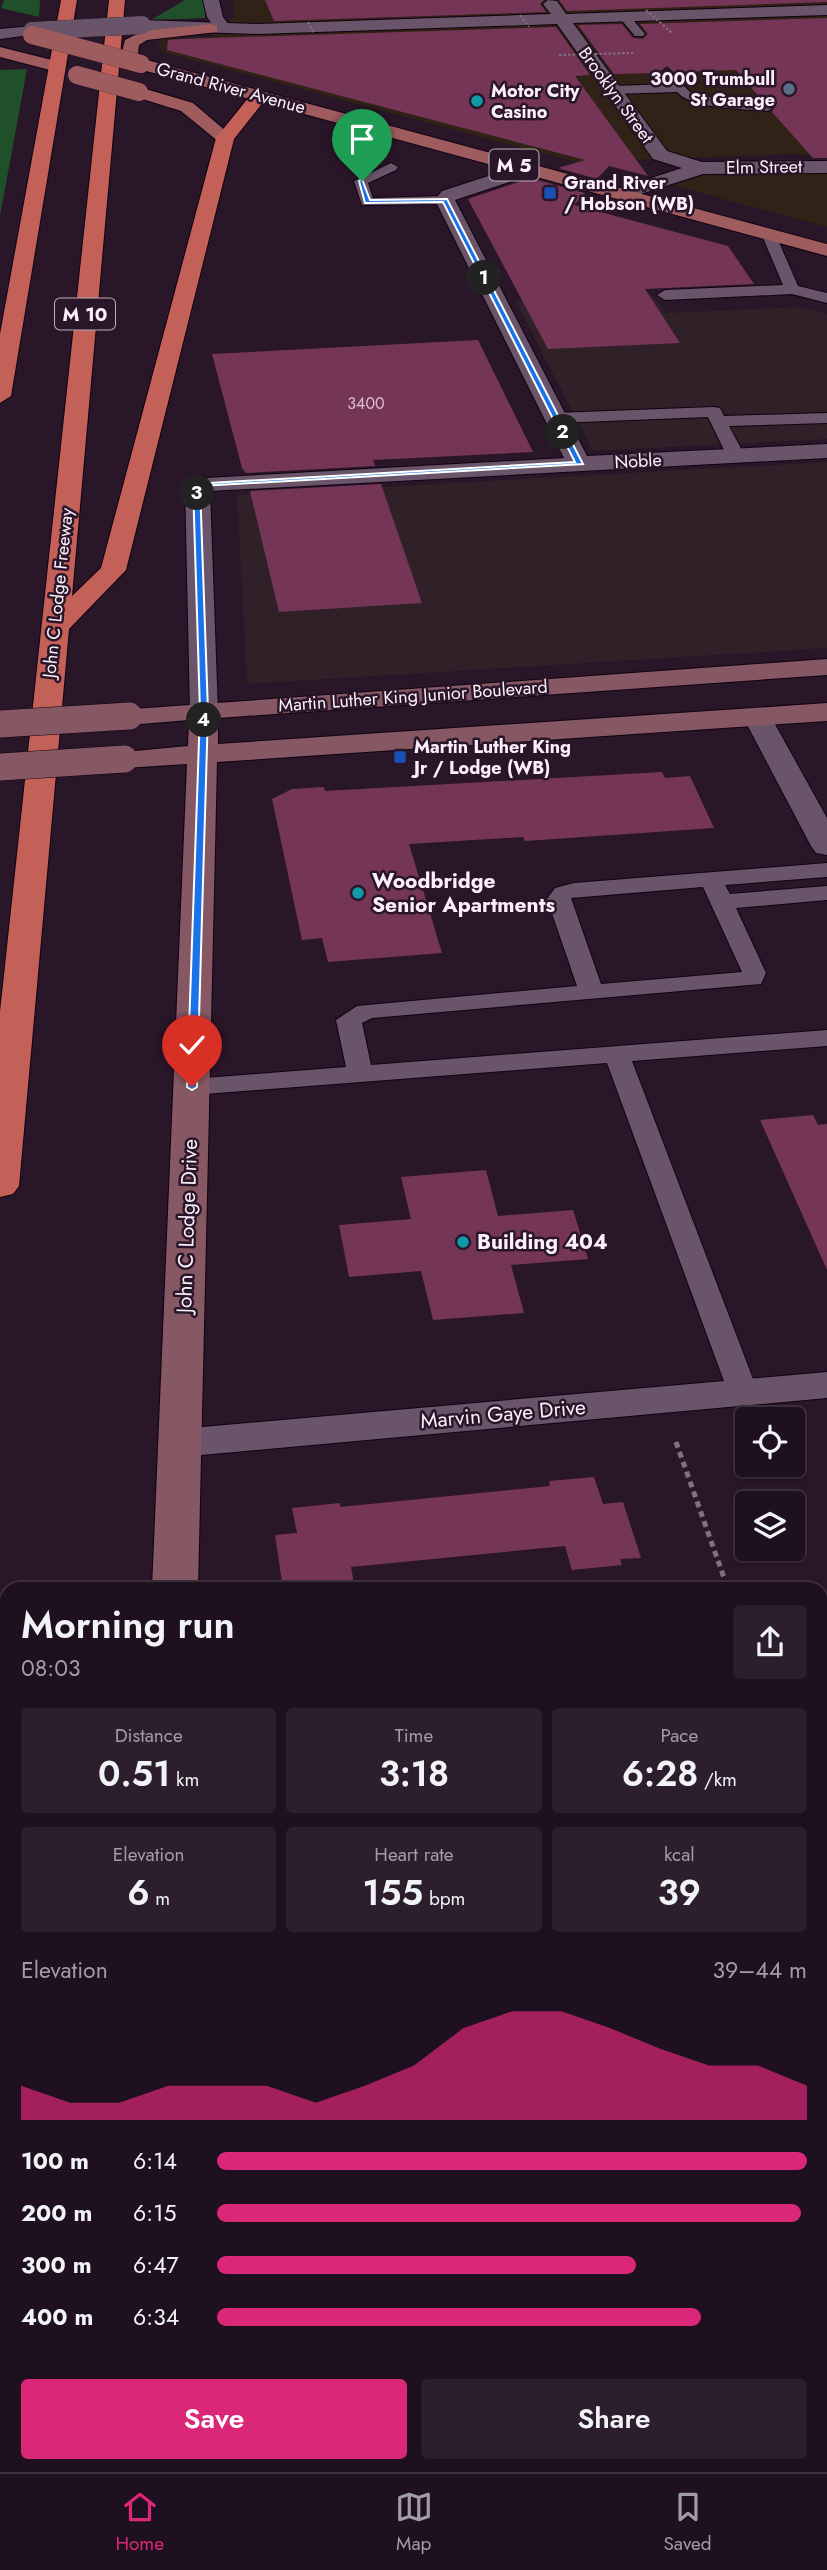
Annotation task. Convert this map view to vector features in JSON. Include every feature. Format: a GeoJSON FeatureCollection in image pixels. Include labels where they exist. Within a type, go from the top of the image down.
{"type":"FeatureCollection","features":[{"type":"Feature","properties":{"kind":"highway"},"geometry":{"type":"LineString","coordinates":[[1,385],[69,0]]}},
{"type":"Feature","properties":{"kind":"highway","name":"John C Lodge Freeway"},"geometry":{"type":"LineString","coordinates":[[0,1186],[117,0]]}},
{"type":"Feature","properties":{"kind":"highway"},"geometry":{"type":"LineString","coordinates":[[54,628],[113,570],[225,138],[259,96]]}},
{"type":"Feature","properties":{"kind":"main road","name":"Grand River Avenue"},"geometry":{"type":"LineString","coordinates":[[0,27],[827,250]]}},
{"type":"Feature","properties":{"kind":"main road"},"geometry":{"type":"LineString","coordinates":[[141,64],[130,55],[128,49],[143,31],[218,29]]}},
{"type":"Feature","properties":{"kind":"main road"},"geometry":{"type":"LineString","coordinates":[[0,52],[29,62]]}},
{"type":"Feature","properties":{"kind":"main road"},"geometry":{"type":"LineString","coordinates":[[0,61],[50,65],[187,107],[225,138]]}},
{"type":"Feature","properties":{"kind":"main road","name":"Martin Luther King Junior Boulevard"},"geometry":{"type":"LineString","coordinates":[[0,724],[827,667]]}},
{"type":"Feature","properties":{"kind":"main road","name":"John C Lodge Drive"},"geometry":{"type":"LineString","coordinates":[[175,1582],[204,712]]}},
{"type":"Feature","properties":{"kind":"main road","name":"Martin Luther King Junior Boulevard"},"geometry":{"type":"LineString","coordinates":[[0,767],[757,717],[825,716]]}},
{"type":"Feature","properties":{"kind":"street"},"geometry":{"type":"LineString","coordinates":[[211,0],[218,29],[827,10]]}},
{"type":"Feature","properties":{"kind":"street","name":"Brooklyn Street"},"geometry":{"type":"LineString","coordinates":[[548,0],[660,155],[701,168]]}},
{"type":"Feature","properties":{"kind":"street"},"geometry":{"type":"LineString","coordinates":[[0,34],[143,31]]}},
{"type":"Feature","properties":{"kind":"street","name":"Elm Street"},"geometry":{"type":"LineString","coordinates":[[701,168],[827,167]]}},
{"type":"Feature","properties":{"kind":"street"},"geometry":{"type":"LineString","coordinates":[[621,194],[701,168]]}},
{"type":"Feature","properties":{"kind":"street"},"geometry":{"type":"LineString","coordinates":[[529,169],[449,195],[445,200],[579,464]]}},
{"type":"Feature","properties":{"kind":"street","name":"Noble"},"geometry":{"type":"LineString","coordinates":[[197,484],[827,451]]}},
{"type":"Feature","properties":{"kind":"street","name":"John C Lodge Drive"},"geometry":{"type":"LineString","coordinates":[[197,484],[204,712]]}},
{"type":"Feature","properties":{"kind":"street"},"geometry":{"type":"LineString","coordinates":[[757,717],[827,846]]}},
{"type":"Feature","properties":{"kind":"street","name":"Marvin Gaye Drive"},"geometry":{"type":"LineString","coordinates":[[180,1443],[827,1385]]}},
{"type":"Feature","properties":{"kind":"lane"},"geometry":{"type":"LineString","coordinates":[[625,17],[639,34]]}},
{"type":"Feature","properties":{"kind":"lane"},"geometry":{"type":"LineString","coordinates":[[667,73],[686,95],[700,100],[768,107]]}},
{"type":"Feature","properties":{"kind":"lane"},"geometry":{"type":"LineString","coordinates":[[613,90],[678,88]]}},
{"type":"Feature","properties":{"kind":"lane"},"geometry":{"type":"LineString","coordinates":[[391,167],[362,181],[367,202],[445,200]]}},
{"type":"Feature","properties":{"kind":"lane"},"geometry":{"type":"LineString","coordinates":[[768,233],[792,289]]}},
{"type":"Feature","properties":{"kind":"lane"},"geometry":{"type":"LineString","coordinates":[[665,295],[792,289],[827,298]]}},
{"type":"Feature","properties":{"kind":"lane"},"geometry":{"type":"LineString","coordinates":[[555,418],[714,412],[736,456]]}},
{"type":"Feature","properties":{"kind":"lane"},"geometry":{"type":"LineString","coordinates":[[719,421],[827,418]]}},
{"type":"Feature","properties":{"kind":"lane"},"geometry":{"type":"LineString","coordinates":[[592,992],[559,899],[563,893],[827,870]]}},
{"type":"Feature","properties":{"kind":"lane"},"geometry":{"type":"LineString","coordinates":[[360,1073],[349,1020],[366,1011],[752,979],[754,974],[711,879]]}},
{"type":"Feature","properties":{"kind":"lane"},"geometry":{"type":"LineString","coordinates":[[721,902],[827,893]]}},
{"type":"Feature","properties":{"kind":"lane"},"geometry":{"type":"LineString","coordinates":[[192,1087],[827,1038]]}},
{"type":"Feature","properties":{"kind":"lane"},"geometry":{"type":"LineString","coordinates":[[617,1054],[743,1392]]}},
{"type":"Feature","properties":{"kind":"path"},"geometry":{"type":"LineString","coordinates":[[646,10],[672,33]]}},
{"type":"Feature","properties":{"kind":"path"},"geometry":{"type":"LineString","coordinates":[[520,15],[529,27]]}},
{"type":"Feature","properties":{"kind":"path"},"geometry":{"type":"LineString","coordinates":[[308,22],[314,34]]}},
{"type":"Feature","properties":{"kind":"path"},"geometry":{"type":"LineString","coordinates":[[559,55],[633,53]]}},
{"type":"Feature","properties":{"kind":"path"},"geometry":{"type":"LineString","coordinates":[[676,1442],[726,1582]]}},
{"type":"Feature","properties":{"kind":"shaded area","name":"Motor City Casino"},"geometry":{"type":"Polygon","coordinates":[[[233,0],[827,0],[827,156],[796,154],[575,162],[163,52],[159,46],[160,39],[211,37],[234,17],[233,0]]]}},
{"type":"Feature","properties":{"kind":"shaded area"},"geometry":{"type":"Polygon","coordinates":[[[827,171],[827,227],[672,185],[709,173],[827,171]]]}},
{"type":"Feature","properties":{"kind":"shaded area"},"geometry":{"type":"Polygon","coordinates":[[[652,295],[665,313],[802,307],[827,314],[827,439],[593,451],[516,302],[652,295]]]}},
{"type":"Feature","properties":{"kind":"shaded area"},"geometry":{"type":"Polygon","coordinates":[[[827,462],[827,648],[247,684],[237,495],[827,462]]]}},
{"type":"Feature","properties":{"kind":"green space"},"geometry":{"type":"Polygon","coordinates":[[[4,0],[40,0],[39,17],[1,8],[4,0]]]}},
{"type":"Feature","properties":{"kind":"green space"},"geometry":{"type":"Polygon","coordinates":[[[185,0],[202,0],[205,4],[205,18],[151,20],[185,0]]]}},
{"type":"Feature","properties":{"kind":"green space"},"geometry":{"type":"Polygon","coordinates":[[[27,69],[0,216],[0,70],[27,69]]]}},
{"type":"Feature","properties":{"kind":"building"},"geometry":{"type":"Polygon","coordinates":[[[265,0],[544,0],[540,4],[546,12],[274,21],[265,0]]]}},
{"type":"Feature","properties":{"kind":"building"},"geometry":{"type":"Polygon","coordinates":[[[559,0],[827,0],[827,2],[567,11],[559,0]]]}},
{"type":"Feature","properties":{"kind":"building","name":"3000 Trumbull St Garage"},"geometry":{"type":"Polygon","coordinates":[[[827,18],[827,158],[813,158],[772,112],[775,105],[762,100],[736,70],[674,72],[667,66],[658,73],[614,74],[578,25],[622,24],[633,38],[643,39],[648,34],[640,24],[827,18]]]}},
{"type":"Feature","properties":{"kind":"building","name":"Motor City Casino"},"geometry":{"type":"Polygon","coordinates":[[[556,27],[590,75],[575,76],[648,176],[609,166],[597,179],[558,168],[585,160],[167,50],[168,40],[180,39],[556,27]]]}},
{"type":"Feature","properties":{"kind":"building"},"geometry":{"type":"Polygon","coordinates":[[[530,178],[585,193],[574,205],[728,246],[754,284],[645,289],[680,343],[548,349],[468,199],[530,178]]]}},
{"type":"Feature","properties":{"kind":"building"},"geometry":{"type":"Polygon","coordinates":[[[478,340],[533,452],[373,460],[375,466],[246,473],[242,468],[212,354],[478,340]]]}},
{"type":"Feature","properties":{"kind":"building"},"geometry":{"type":"Polygon","coordinates":[[[381,484],[422,603],[279,612],[250,491],[381,484]]]}},
{"type":"Feature","properties":{"kind":"building","name":"Woodbridge Senior Apartments"},"geometry":{"type":"Polygon","coordinates":[[[662,772],[665,778],[690,776],[714,828],[525,841],[523,837],[409,844],[442,953],[328,962],[322,938],[302,940],[272,799],[292,789],[324,787],[325,791],[662,772]]]}},
{"type":"Feature","properties":{"kind":"building"},"geometry":{"type":"Polygon","coordinates":[[[813,1115],[818,1125],[827,1124],[827,1270],[760,1120],[813,1115]]]}},
{"type":"Feature","properties":{"kind":"building","name":"Building 404"},"geometry":{"type":"Polygon","coordinates":[[[486,1170],[498,1216],[573,1210],[588,1259],[511,1265],[524,1313],[433,1320],[421,1271],[349,1277],[339,1225],[411,1219],[401,1177],[486,1170]]]}},
{"type":"Feature","properties":{"kind":"building"},"geometry":{"type":"Polygon","coordinates":[[[594,1477],[603,1504],[623,1502],[641,1558],[620,1559],[622,1565],[572,1570],[565,1546],[351,1567],[354,1582],[282,1582],[275,1535],[297,1533],[292,1508],[340,1503],[340,1507],[550,1486],[549,1481],[594,1477]]]}},
{"type":"Feature","properties":{"kind":"place","name":"3000 Trumbull St Garage"},"geometry":{"type":"Point","coordinates":[789,89]}},
{"type":"Feature","properties":{"kind":"place","name":"Motor City Casino"},"geometry":{"type":"Point","coordinates":[477,101]}},
{"type":"Feature","properties":{"kind":"place","name":"Grand River / Hobson (WB)"},"geometry":{"type":"Point","coordinates":[550,193]}},
{"type":"Feature","properties":{"kind":"place","name":"Martin Luther King Jr / Lodge (WB)"},"geometry":{"type":"Point","coordinates":[400,757]}},
{"type":"Feature","properties":{"kind":"place","name":"Woodbridge Senior Apartments"},"geometry":{"type":"Point","coordinates":[358,893]}},
{"type":"Feature","properties":{"kind":"place","name":"Building 404"},"geometry":{"type":"Point","coordinates":[463,1242]}},
{"type":"Feature","properties":{"kind":"route"},"geometry":{"type":"LineString","coordinates":[[192,1087],[204,712],[197,484],[579,464],[445,200],[367,202],[362,181]]}}]}
